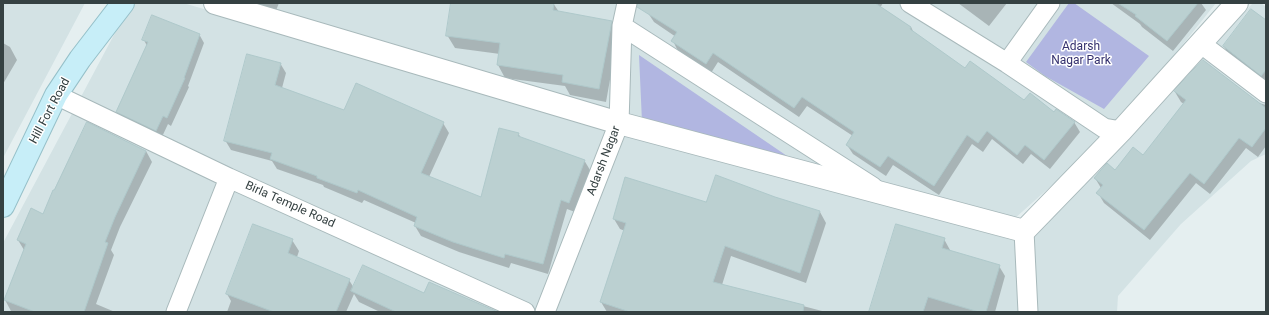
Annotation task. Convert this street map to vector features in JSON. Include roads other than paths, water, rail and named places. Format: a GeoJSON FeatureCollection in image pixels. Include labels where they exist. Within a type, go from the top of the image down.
{"type":"FeatureCollection","features":[{"type":"Feature","properties":{"kind":"main road","name":"Hill Fort Road"},"geometry":{"type":"LineString","coordinates":[[3,206],[56,95],[80,59],[123,3]]}},
{"type":"Feature","properties":{"kind":"street"},"geometry":{"type":"LineString","coordinates":[[215,3],[619,123],[1024,231]]}},
{"type":"Feature","properties":{"kind":"street","name":"Adarsh Nagar"},"geometry":{"type":"LineString","coordinates":[[545,312],[619,123],[622,26],[627,3]]}},
{"type":"Feature","properties":{"kind":"street"},"geometry":{"type":"LineString","coordinates":[[910,3],[1007,63],[1104,128],[1120,131]]}},
{"type":"Feature","properties":{"kind":"street"},"geometry":{"type":"LineString","coordinates":[[1007,63],[1050,3]]}},
{"type":"Feature","properties":{"kind":"street"},"geometry":{"type":"LineString","coordinates":[[1028,312],[1024,231],[1120,131],[1237,3]]}},
{"type":"Feature","properties":{"kind":"street"},"geometry":{"type":"LineString","coordinates":[[622,26],[881,192]]}},
{"type":"Feature","properties":{"kind":"street"},"geometry":{"type":"LineString","coordinates":[[1200,43],[1266,93]]}},
{"type":"Feature","properties":{"kind":"street","name":"Birla Temple Road"},"geometry":{"type":"LineString","coordinates":[[56,95],[229,178],[525,312]]}},
{"type":"Feature","properties":{"kind":"street"},"geometry":{"type":"LineString","coordinates":[[176,312],[229,178]]}},
{"type":"Feature","properties":{"kind":"park label","name":"Adarsh Nagar Park"},"geometry":{"type":"Point","coordinates":[1081,54]}}]}
